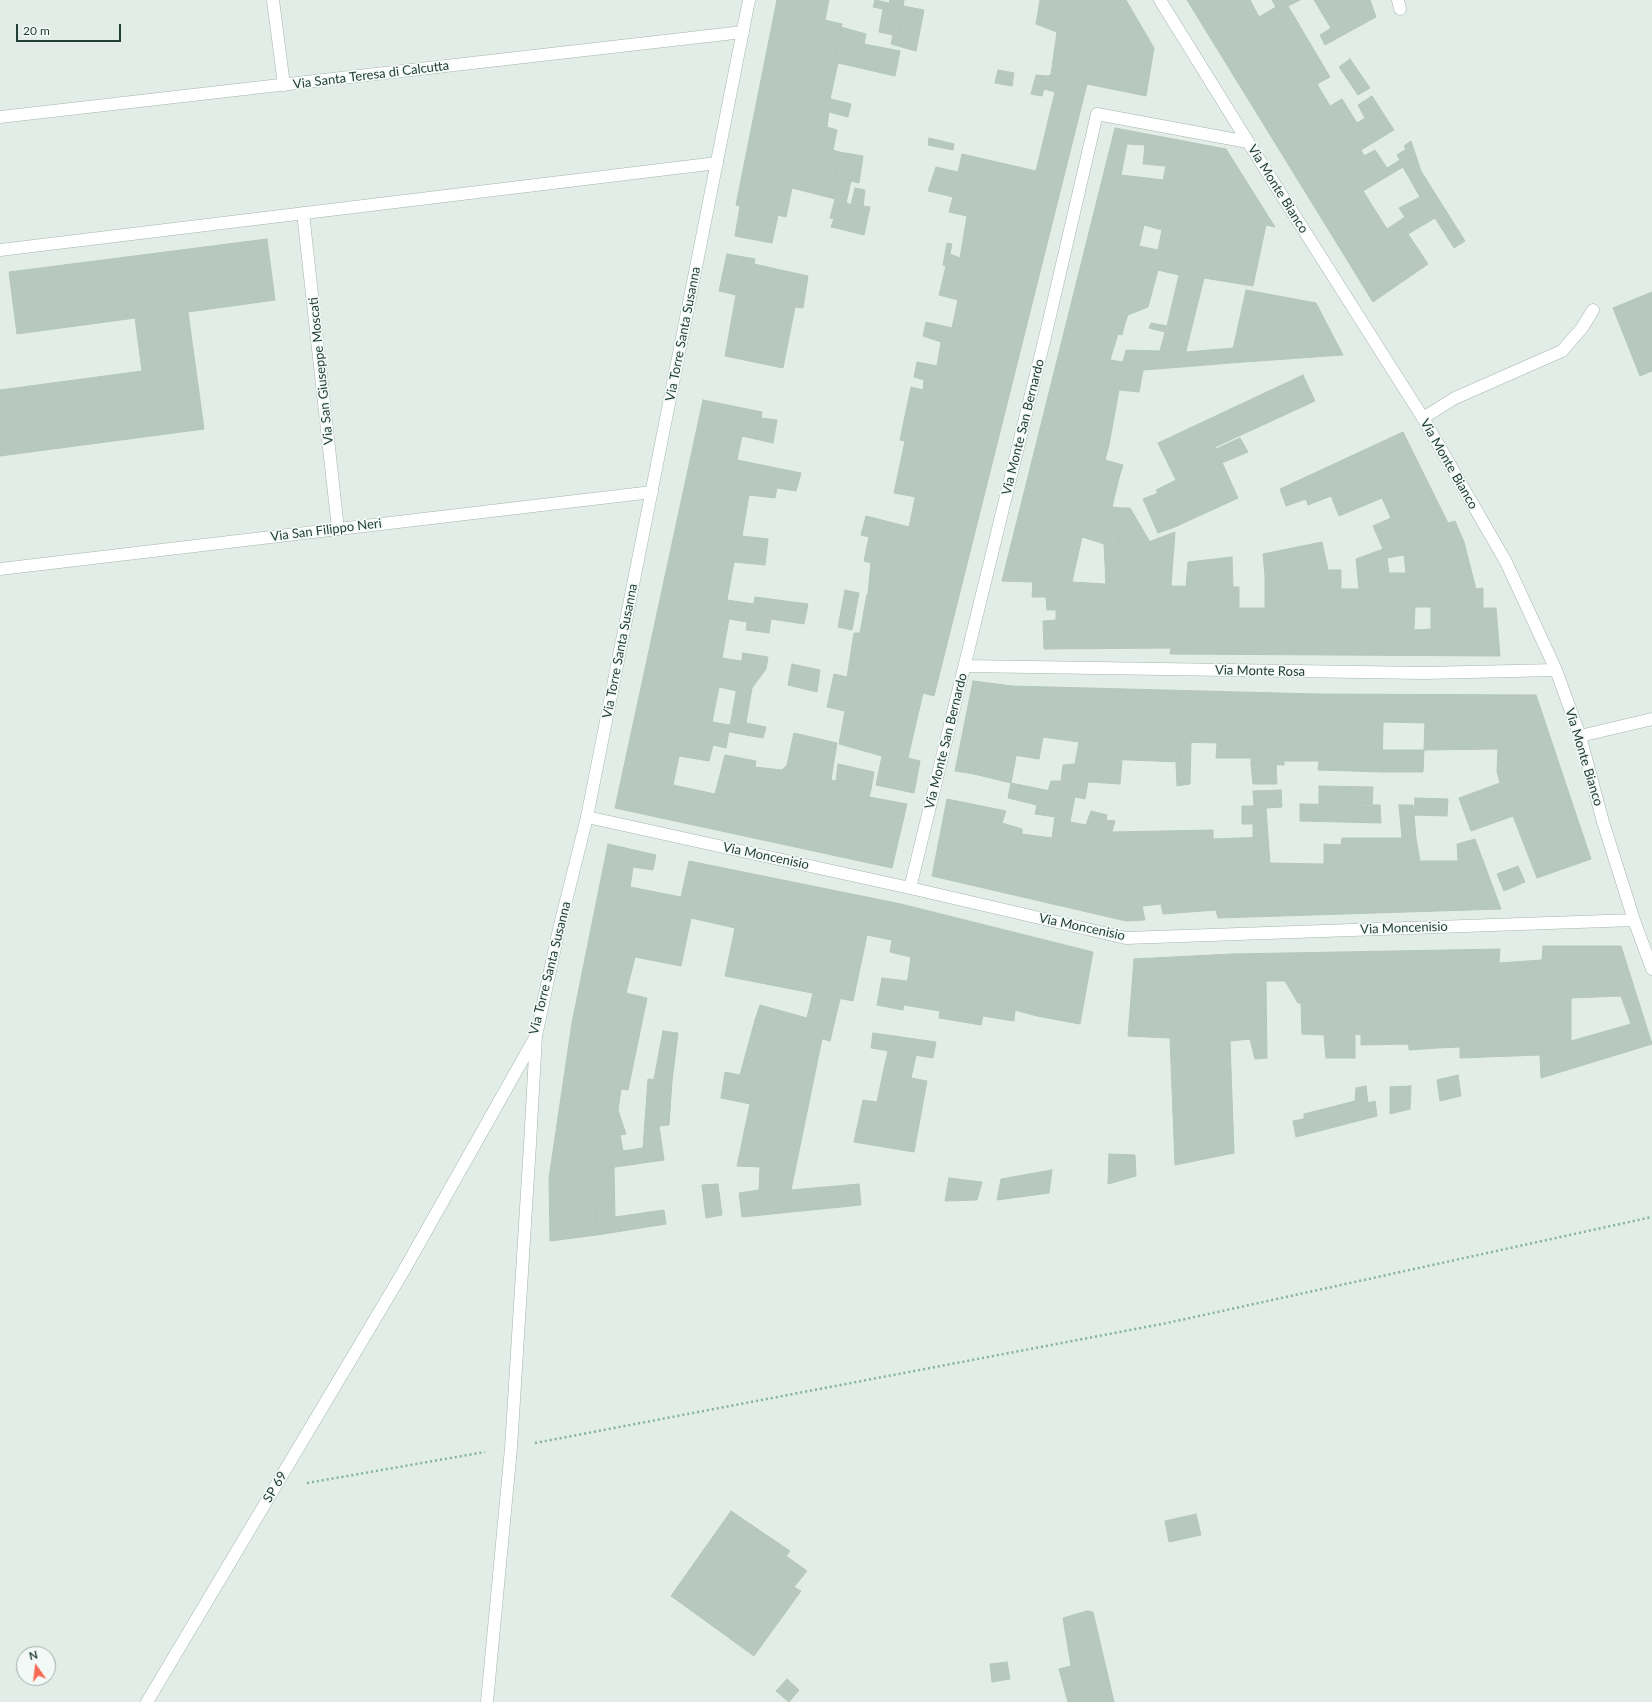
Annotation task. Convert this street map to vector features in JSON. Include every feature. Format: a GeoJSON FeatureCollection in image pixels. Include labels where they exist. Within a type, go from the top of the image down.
{"type":"FeatureCollection","features":[{"type":"Feature","properties":{"kind":"street"},"geometry":{"type":"LineString","coordinates":[[273,0],[284,85]]}},
{"type":"Feature","properties":{"kind":"street","name":"Via Torre Santa Susanna"},"geometry":{"type":"LineString","coordinates":[[403,1272],[536,1036],[559,929],[588,817],[749,0]]}},
{"type":"Feature","properties":{"kind":"street","name":"Via Monte Bianco"},"geometry":{"type":"LineString","coordinates":[[1160,0],[1423,418],[1506,562],[1556,670],[1580,736],[1603,822],[1634,920],[1652,969]]}},
{"type":"Feature","properties":{"kind":"street","name":"Via Santa Teresa di Calcutta"},"geometry":{"type":"LineString","coordinates":[[0,117],[743,32]]}},
{"type":"Feature","properties":{"kind":"street","name":"Via Monte San Bernardo"},"geometry":{"type":"LineString","coordinates":[[910,888],[1048,325],[1097,114],[1248,142]]}},
{"type":"Feature","properties":{"kind":"street"},"geometry":{"type":"LineString","coordinates":[[0,250],[717,163]]}},
{"type":"Feature","properties":{"kind":"street","name":"Via San Giuseppe Moscati"},"geometry":{"type":"LineString","coordinates":[[303,213],[338,529]]}},
{"type":"Feature","properties":{"kind":"street"},"geometry":{"type":"LineString","coordinates":[[1423,418],[1455,398],[1562,350],[1582,328],[1593,310]]}},
{"type":"Feature","properties":{"kind":"street","name":"Via San Filippo Neri"},"geometry":{"type":"LineString","coordinates":[[0,569],[652,492]]}},
{"type":"Feature","properties":{"kind":"street","name":"Via Monte Rosa"},"geometry":{"type":"LineString","coordinates":[[964,666],[1425,673],[1556,670]]}},
{"type":"Feature","properties":{"kind":"street"},"geometry":{"type":"LineString","coordinates":[[1580,736],[1652,719]]}},
{"type":"Feature","properties":{"kind":"street","name":"Via Moncenisio"},"geometry":{"type":"LineString","coordinates":[[588,817],[910,888],[1126,938],[1634,920]]}},
{"type":"Feature","properties":{"kind":"street"},"geometry":{"type":"LineString","coordinates":[[487,1702],[510,1448],[536,1036]]}},
{"type":"Feature","properties":{"kind":"street","name":"SP 69"},"geometry":{"type":"LineString","coordinates":[[147,1702],[403,1272]]}},
{"type":"Feature","properties":{"kind":"path"},"geometry":{"type":"LineString","coordinates":[[274,1488],[510,1448],[1167,1322],[1652,1217]]}},
{"type":"Feature","properties":{"kind":"building"},"geometry":{"type":"Polygon","coordinates":[[[777,0],[829,0],[825,20],[842,24],[840,33],[834,31],[832,43],[838,44],[835,58],[831,57],[828,73],[815,70],[811,94],[851,104],[848,117],[829,112],[827,127],[837,130],[833,150],[839,152],[835,177],[851,181],[840,229],[831,227],[834,219],[830,218],[835,199],[792,188],[786,217],[736,205],[777,0]]]}},
{"type":"Feature","properties":{"kind":"building"},"geometry":{"type":"Polygon","coordinates":[[[875,0],[889,3],[890,0],[904,0],[899,32],[907,34],[905,48],[891,44],[893,35],[879,32],[883,9],[873,7],[875,0]]]}},
{"type":"Feature","properties":{"kind":"building"},"geometry":{"type":"Polygon","coordinates":[[[1040,0],[1126,0],[1154,48],[1146,96],[1087,84],[934,696],[923,693],[908,758],[920,761],[914,793],[876,785],[882,756],[839,744],[845,711],[827,707],[834,674],[847,677],[854,633],[860,633],[867,594],[885,596],[898,544],[861,535],[866,516],[909,527],[926,445],[900,440],[911,387],[923,390],[924,380],[914,377],[917,362],[937,366],[941,342],[923,336],[926,322],[952,328],[958,300],[939,295],[946,266],[943,265],[947,243],[952,244],[950,254],[960,258],[967,216],[949,212],[953,197],[928,191],[936,167],[958,172],[962,154],[1036,171],[1055,92],[1044,89],[1042,96],[1031,94],[1036,75],[1049,76],[1051,74],[1057,32],[1036,24],[1040,0]]]}},
{"type":"Feature","properties":{"kind":"building"},"geometry":{"type":"Polygon","coordinates":[[[1187,0],[1250,0],[1259,17],[1276,7],[1272,0],[1300,0],[1288,6],[1330,77],[1317,84],[1330,106],[1342,99],[1357,123],[1365,118],[1358,105],[1372,96],[1394,130],[1361,150],[1364,156],[1375,150],[1387,168],[1400,160],[1397,155],[1406,149],[1404,146],[1411,141],[1421,171],[1465,241],[1454,248],[1435,218],[1408,234],[1428,264],[1373,302],[1187,0]],[[1403,167],[1363,191],[1387,229],[1405,217],[1399,208],[1420,197],[1403,167]]]}},
{"type":"Feature","properties":{"kind":"building"},"geometry":{"type":"Polygon","coordinates":[[[1314,0],[1370,0],[1376,17],[1325,45],[1320,35],[1331,28],[1314,0]]]}},
{"type":"Feature","properties":{"kind":"building"},"geometry":{"type":"Polygon","coordinates":[[[903,6],[924,10],[916,51],[905,48],[907,34],[899,32],[903,6]]]}},
{"type":"Feature","properties":{"kind":"building"},"geometry":{"type":"Polygon","coordinates":[[[841,27],[866,34],[864,44],[900,51],[895,76],[838,63],[830,99],[811,94],[815,70],[828,73],[831,57],[835,58],[838,44],[832,43],[834,31],[840,33],[841,27]]]}},
{"type":"Feature","properties":{"kind":"building"},"geometry":{"type":"Polygon","coordinates":[[[1350,59],[1370,88],[1358,95],[1339,67],[1350,59]]]}},
{"type":"Feature","properties":{"kind":"building"},"geometry":{"type":"Polygon","coordinates":[[[998,70],[1014,73],[1012,86],[995,83],[998,70]]]}},
{"type":"Feature","properties":{"kind":"building"},"geometry":{"type":"Polygon","coordinates":[[[1115,128],[1226,149],[1275,227],[1266,225],[1253,286],[1204,278],[1182,367],[1143,370],[1139,392],[1119,390],[1109,445],[1089,439],[1081,468],[1119,478],[1112,507],[1121,508],[1117,575],[1141,574],[1143,544],[1175,532],[1171,586],[1239,587],[1239,608],[1265,608],[1263,554],[1322,542],[1328,570],[1341,570],[1341,589],[1359,589],[1356,559],[1383,549],[1373,526],[1391,518],[1382,498],[1339,516],[1331,496],[1308,505],[1306,499],[1286,506],[1280,489],[1403,432],[1448,523],[1455,521],[1464,542],[1476,589],[1483,588],[1483,608],[1496,608],[1500,656],[1170,654],[1171,648],[1044,649],[1043,621],[1056,620],[1056,610],[1047,610],[1046,597],[1032,597],[1033,582],[1002,581],[1115,128]],[[1127,144],[1121,175],[1163,180],[1166,166],[1143,164],[1145,145],[1127,144]],[[1144,225],[1139,246],[1158,250],[1162,230],[1144,225]],[[1149,268],[1143,292],[1124,288],[1122,294],[1113,293],[1105,318],[1125,323],[1122,335],[1118,334],[1110,360],[1123,362],[1126,350],[1160,351],[1165,332],[1149,328],[1151,323],[1167,326],[1179,275],[1149,268]],[[1082,537],[1072,582],[1106,584],[1104,544],[1082,537]],[[1404,555],[1387,558],[1389,573],[1406,573],[1404,555]],[[1415,607],[1414,630],[1431,629],[1431,607],[1415,607]]]}},
{"type":"Feature","properties":{"kind":"building"},"geometry":{"type":"Polygon","coordinates":[[[929,138],[954,144],[953,150],[928,145],[929,138]]]}},
{"type":"Feature","properties":{"kind":"building"},"geometry":{"type":"Polygon","coordinates":[[[839,152],[863,156],[859,183],[835,177],[839,152]]]}},
{"type":"Feature","properties":{"kind":"building"},"geometry":{"type":"Polygon","coordinates":[[[855,188],[865,190],[863,206],[870,207],[864,235],[840,229],[846,202],[851,205],[855,188]]]}},
{"type":"Feature","properties":{"kind":"building"},"geometry":{"type":"Polygon","coordinates":[[[740,206],[778,215],[772,243],[735,236],[740,206]]]}},
{"type":"Feature","properties":{"kind":"building"},"geometry":{"type":"Polygon","coordinates":[[[267,239],[275,300],[188,312],[204,429],[0,456],[0,390],[142,371],[135,318],[17,334],[9,272],[267,239]]]}},
{"type":"Feature","properties":{"kind":"building"},"geometry":{"type":"Polygon","coordinates":[[[727,254],[755,259],[754,264],[808,276],[803,308],[795,307],[783,368],[725,356],[736,295],[719,291],[727,254]]]}},
{"type":"Feature","properties":{"kind":"building"},"geometry":{"type":"Polygon","coordinates":[[[1149,268],[1158,270],[1148,307],[1128,315],[1125,323],[1105,318],[1113,293],[1122,294],[1124,288],[1143,292],[1149,268]]]}},
{"type":"Feature","properties":{"kind":"building"},"geometry":{"type":"Polygon","coordinates":[[[1246,290],[1316,303],[1343,355],[1230,363],[1246,290]]]}},
{"type":"Feature","properties":{"kind":"building"},"geometry":{"type":"Polygon","coordinates":[[[1652,292],[1652,371],[1640,376],[1613,308],[1652,292]]]}},
{"type":"Feature","properties":{"kind":"building"},"geometry":{"type":"Polygon","coordinates":[[[1233,348],[1230,363],[1182,367],[1186,352],[1233,348]]]}},
{"type":"Feature","properties":{"kind":"building"},"geometry":{"type":"Polygon","coordinates":[[[1303,375],[1315,401],[1215,447],[1238,498],[1175,527],[1156,490],[1176,480],[1158,443],[1303,375]]]}},
{"type":"Feature","properties":{"kind":"building"},"geometry":{"type":"Polygon","coordinates":[[[703,400],[762,412],[761,418],[746,416],[737,460],[801,473],[796,491],[777,488],[775,498],[749,495],[742,536],[768,539],[765,565],[734,562],[727,600],[754,604],[755,597],[808,604],[804,624],[771,619],[769,633],[746,630],[747,622],[729,619],[722,658],[741,661],[737,691],[719,687],[712,722],[730,725],[726,748],[713,745],[709,761],[679,756],[673,785],[715,794],[725,755],[756,761],[755,767],[782,770],[787,765],[794,733],[837,743],[831,780],[871,789],[869,797],[907,804],[892,868],[615,808],[703,400]]]}},
{"type":"Feature","properties":{"kind":"building"},"geometry":{"type":"Polygon","coordinates":[[[746,416],[777,420],[773,443],[742,436],[746,416]]]}},
{"type":"Feature","properties":{"kind":"building"},"geometry":{"type":"Polygon","coordinates":[[[1240,438],[1248,452],[1222,463],[1216,449],[1240,438]]]}},
{"type":"Feature","properties":{"kind":"building"},"geometry":{"type":"Polygon","coordinates":[[[1089,439],[1109,445],[1105,460],[1123,465],[1119,478],[1081,468],[1089,439]]]}},
{"type":"Feature","properties":{"kind":"building"},"geometry":{"type":"Polygon","coordinates":[[[905,441],[926,445],[916,497],[894,493],[905,441]]]}},
{"type":"Feature","properties":{"kind":"building"},"geometry":{"type":"Polygon","coordinates":[[[1158,493],[1175,527],[1158,533],[1143,499],[1158,493]]]}},
{"type":"Feature","properties":{"kind":"building"},"geometry":{"type":"Polygon","coordinates":[[[1121,508],[1130,508],[1150,542],[1143,544],[1141,574],[1117,575],[1121,508]]]}},
{"type":"Feature","properties":{"kind":"building"},"geometry":{"type":"Polygon","coordinates":[[[869,537],[898,544],[885,596],[868,593],[871,563],[864,561],[869,537]]]}},
{"type":"Feature","properties":{"kind":"building"},"geometry":{"type":"Polygon","coordinates":[[[1232,557],[1233,587],[1186,586],[1188,562],[1232,557]]]}},
{"type":"Feature","properties":{"kind":"building"},"geometry":{"type":"Polygon","coordinates":[[[845,590],[859,593],[852,630],[838,627],[845,590]]]}},
{"type":"Feature","properties":{"kind":"building"},"geometry":{"type":"Polygon","coordinates":[[[743,653],[768,657],[766,669],[752,688],[746,723],[766,727],[763,738],[729,732],[743,653]]]}},
{"type":"Feature","properties":{"kind":"building"},"geometry":{"type":"Polygon","coordinates":[[[792,664],[820,670],[817,692],[788,685],[792,664]]]}},
{"type":"Feature","properties":{"kind":"building"},"geometry":{"type":"Polygon","coordinates":[[[973,681],[1012,686],[1317,694],[1536,695],[1591,859],[1537,878],[1513,816],[1471,831],[1459,798],[1500,783],[1497,771],[1498,749],[1424,750],[1425,723],[1383,722],[1382,772],[1318,770],[1319,761],[1284,761],[1284,765],[1251,764],[1251,758],[1216,758],[1217,743],[1181,742],[1180,762],[1076,758],[1079,742],[1043,737],[1039,759],[1001,753],[1000,765],[977,760],[974,774],[955,771],[973,681]]]}},
{"type":"Feature","properties":{"kind":"building"},"geometry":{"type":"Polygon","coordinates":[[[1181,742],[1191,742],[1190,784],[1177,786],[1176,763],[1180,762],[1181,742]]]}},
{"type":"Feature","properties":{"kind":"building"},"geometry":{"type":"Polygon","coordinates":[[[1383,750],[1424,750],[1423,772],[1382,772],[1383,750]]]}},
{"type":"Feature","properties":{"kind":"building"},"geometry":{"type":"Polygon","coordinates":[[[1001,753],[1016,756],[1011,783],[974,774],[977,760],[1000,765],[1001,753]]]}},
{"type":"Feature","properties":{"kind":"building"},"geometry":{"type":"Polygon","coordinates":[[[1076,758],[1122,760],[1120,784],[1073,781],[1076,758]]]}},
{"type":"Feature","properties":{"kind":"building"},"geometry":{"type":"Polygon","coordinates":[[[838,764],[874,772],[871,789],[836,781],[838,764]]]}},
{"type":"Feature","properties":{"kind":"building"},"geometry":{"type":"Polygon","coordinates":[[[1075,764],[1073,781],[1088,782],[1085,799],[1048,791],[1051,781],[1061,781],[1063,765],[1075,764]]]}},
{"type":"Feature","properties":{"kind":"building"},"geometry":{"type":"Polygon","coordinates":[[[1251,764],[1276,764],[1277,784],[1253,784],[1251,764]]]}},
{"type":"Feature","properties":{"kind":"building"},"geometry":{"type":"Polygon","coordinates":[[[1011,783],[1075,796],[1070,822],[1086,825],[1091,811],[1107,815],[1106,820],[1115,821],[1112,832],[1213,830],[1213,839],[1268,837],[1270,863],[1324,864],[1324,844],[1341,845],[1342,838],[1416,838],[1420,861],[1458,861],[1457,844],[1475,839],[1501,909],[1218,918],[1216,910],[1163,914],[1161,904],[1142,906],[1145,920],[1126,921],[932,876],[947,799],[1006,811],[1002,823],[1022,829],[1022,834],[1052,838],[1055,817],[1035,814],[1037,805],[1008,798],[1011,783]]]}},
{"type":"Feature","properties":{"kind":"building"},"geometry":{"type":"Polygon","coordinates":[[[1319,786],[1373,787],[1372,806],[1319,805],[1319,786]]]}},
{"type":"Feature","properties":{"kind":"building"},"geometry":{"type":"Polygon","coordinates":[[[1281,790],[1282,807],[1266,808],[1268,837],[1253,837],[1253,824],[1242,824],[1242,806],[1254,806],[1253,791],[1281,790]]]}},
{"type":"Feature","properties":{"kind":"building"},"geometry":{"type":"Polygon","coordinates":[[[1415,798],[1448,799],[1447,816],[1414,815],[1415,798]]]}},
{"type":"Feature","properties":{"kind":"building"},"geometry":{"type":"Polygon","coordinates":[[[1300,804],[1380,805],[1381,823],[1300,821],[1300,804]]]}},
{"type":"Feature","properties":{"kind":"building"},"geometry":{"type":"Polygon","coordinates":[[[1399,805],[1413,805],[1416,838],[1402,838],[1399,805]]]}},
{"type":"Feature","properties":{"kind":"building"},"geometry":{"type":"Polygon","coordinates":[[[608,844],[656,855],[653,870],[633,867],[630,887],[681,897],[689,861],[901,904],[1093,952],[1080,1024],[1037,1016],[1039,990],[990,979],[981,1025],[939,1018],[940,1011],[904,1005],[911,957],[890,952],[892,940],[867,935],[853,1001],[725,976],[735,928],[691,918],[681,966],[635,957],[626,993],[647,998],[628,1090],[621,1089],[618,1110],[626,1134],[620,1135],[623,1151],[643,1148],[648,1079],[672,1081],[669,1125],[659,1126],[664,1160],[594,1170],[597,1235],[550,1241],[549,1178],[572,1023],[608,844]]]}},
{"type":"Feature","properties":{"kind":"building"},"geometry":{"type":"Polygon","coordinates":[[[1518,866],[1525,882],[1504,891],[1497,874],[1518,866]]]}},
{"type":"Feature","properties":{"kind":"building"},"geometry":{"type":"Polygon","coordinates":[[[1543,946],[1621,946],[1652,1044],[1541,1078],[1540,1055],[1460,1058],[1460,1047],[1437,1048],[1436,1027],[1408,1028],[1409,1044],[1361,1045],[1361,1035],[1355,1034],[1355,1058],[1326,1058],[1324,1035],[1302,1034],[1301,1003],[1298,1003],[1285,981],[1266,981],[1267,1058],[1255,1059],[1250,1039],[1230,1041],[1234,1153],[1175,1165],[1170,1038],[1128,1036],[1134,959],[1232,954],[1500,949],[1499,963],[1542,960],[1543,946]],[[1621,996],[1571,998],[1571,1041],[1631,1024],[1621,996]]]}},
{"type":"Feature","properties":{"kind":"building"},"geometry":{"type":"Polygon","coordinates":[[[882,978],[907,981],[903,1010],[877,1005],[882,978]]]}},
{"type":"Feature","properties":{"kind":"building"},"geometry":{"type":"Polygon","coordinates":[[[990,979],[1039,990],[1037,1016],[985,1002],[990,979]]]}},
{"type":"Feature","properties":{"kind":"building"},"geometry":{"type":"Polygon","coordinates":[[[813,993],[840,999],[830,1041],[755,1020],[760,1005],[807,1018],[813,993]]]}},
{"type":"Feature","properties":{"kind":"building"},"geometry":{"type":"Polygon","coordinates":[[[985,1002],[1015,1010],[1014,1021],[983,1016],[985,1002]]]}},
{"type":"Feature","properties":{"kind":"building"},"geometry":{"type":"Polygon","coordinates":[[[755,1020],[822,1039],[791,1190],[859,1184],[861,1205],[742,1217],[739,1193],[759,1190],[760,1167],[737,1166],[750,1104],[721,1098],[725,1072],[740,1075],[755,1020]]]}},
{"type":"Feature","properties":{"kind":"building"},"geometry":{"type":"Polygon","coordinates":[[[1436,1027],[1437,1048],[1409,1050],[1408,1028],[1436,1027]]]}},
{"type":"Feature","properties":{"kind":"building"},"geometry":{"type":"Polygon","coordinates":[[[663,1031],[678,1033],[672,1081],[654,1079],[663,1031]]]}},
{"type":"Feature","properties":{"kind":"building"},"geometry":{"type":"Polygon","coordinates":[[[873,1033],[936,1042],[933,1058],[871,1048],[873,1033]]]}},
{"type":"Feature","properties":{"kind":"building"},"geometry":{"type":"Polygon","coordinates":[[[888,1051],[916,1056],[911,1078],[883,1073],[888,1051]]]}},
{"type":"Feature","properties":{"kind":"building"},"geometry":{"type":"Polygon","coordinates":[[[883,1073],[927,1081],[914,1152],[854,1142],[863,1100],[877,1102],[883,1073]]]}},
{"type":"Feature","properties":{"kind":"building"},"geometry":{"type":"Polygon","coordinates":[[[1458,1075],[1461,1096],[1440,1101],[1437,1080],[1458,1075]]]}},
{"type":"Feature","properties":{"kind":"building"},"geometry":{"type":"Polygon","coordinates":[[[1366,1086],[1368,1103],[1375,1101],[1377,1116],[1296,1137],[1293,1121],[1304,1119],[1304,1114],[1355,1101],[1356,1088],[1366,1086]]]}},
{"type":"Feature","properties":{"kind":"building"},"geometry":{"type":"Polygon","coordinates":[[[1411,1086],[1410,1109],[1390,1114],[1390,1087],[1411,1086]]]}},
{"type":"Feature","properties":{"kind":"building"},"geometry":{"type":"Polygon","coordinates":[[[1109,1154],[1135,1155],[1136,1176],[1108,1184],[1109,1154]]]}},
{"type":"Feature","properties":{"kind":"building"},"geometry":{"type":"Polygon","coordinates":[[[614,1167],[615,1217],[664,1210],[666,1224],[597,1235],[594,1170],[614,1167]]]}},
{"type":"Feature","properties":{"kind":"building"},"geometry":{"type":"Polygon","coordinates":[[[1052,1170],[1049,1193],[997,1200],[1001,1179],[1052,1170]]]}},
{"type":"Feature","properties":{"kind":"building"},"geometry":{"type":"Polygon","coordinates":[[[949,1178],[982,1182],[977,1200],[945,1201],[949,1178]]]}},
{"type":"Feature","properties":{"kind":"building"},"geometry":{"type":"Polygon","coordinates":[[[718,1184],[722,1215],[706,1218],[702,1185],[718,1184]]]}},
{"type":"Feature","properties":{"kind":"building"},"geometry":{"type":"Polygon","coordinates":[[[731,1511],[790,1551],[786,1556],[807,1571],[794,1587],[801,1591],[754,1656],[671,1596],[731,1511]]]}},
{"type":"Feature","properties":{"kind":"building"},"geometry":{"type":"Polygon","coordinates":[[[1196,1514],[1201,1535],[1169,1542],[1165,1521],[1196,1514]]]}},
{"type":"Feature","properties":{"kind":"building"},"geometry":{"type":"Polygon","coordinates":[[[1087,1611],[1093,1612],[1114,1702],[1068,1702],[1059,1669],[1071,1666],[1063,1618],[1087,1611]]]}},
{"type":"Feature","properties":{"kind":"building"},"geometry":{"type":"Polygon","coordinates":[[[1007,1662],[1010,1679],[992,1682],[990,1664],[1007,1662]]]}},
{"type":"Feature","properties":{"kind":"building"},"geometry":{"type":"Polygon","coordinates":[[[787,1679],[799,1690],[789,1702],[776,1691],[787,1679]]]}}]}
